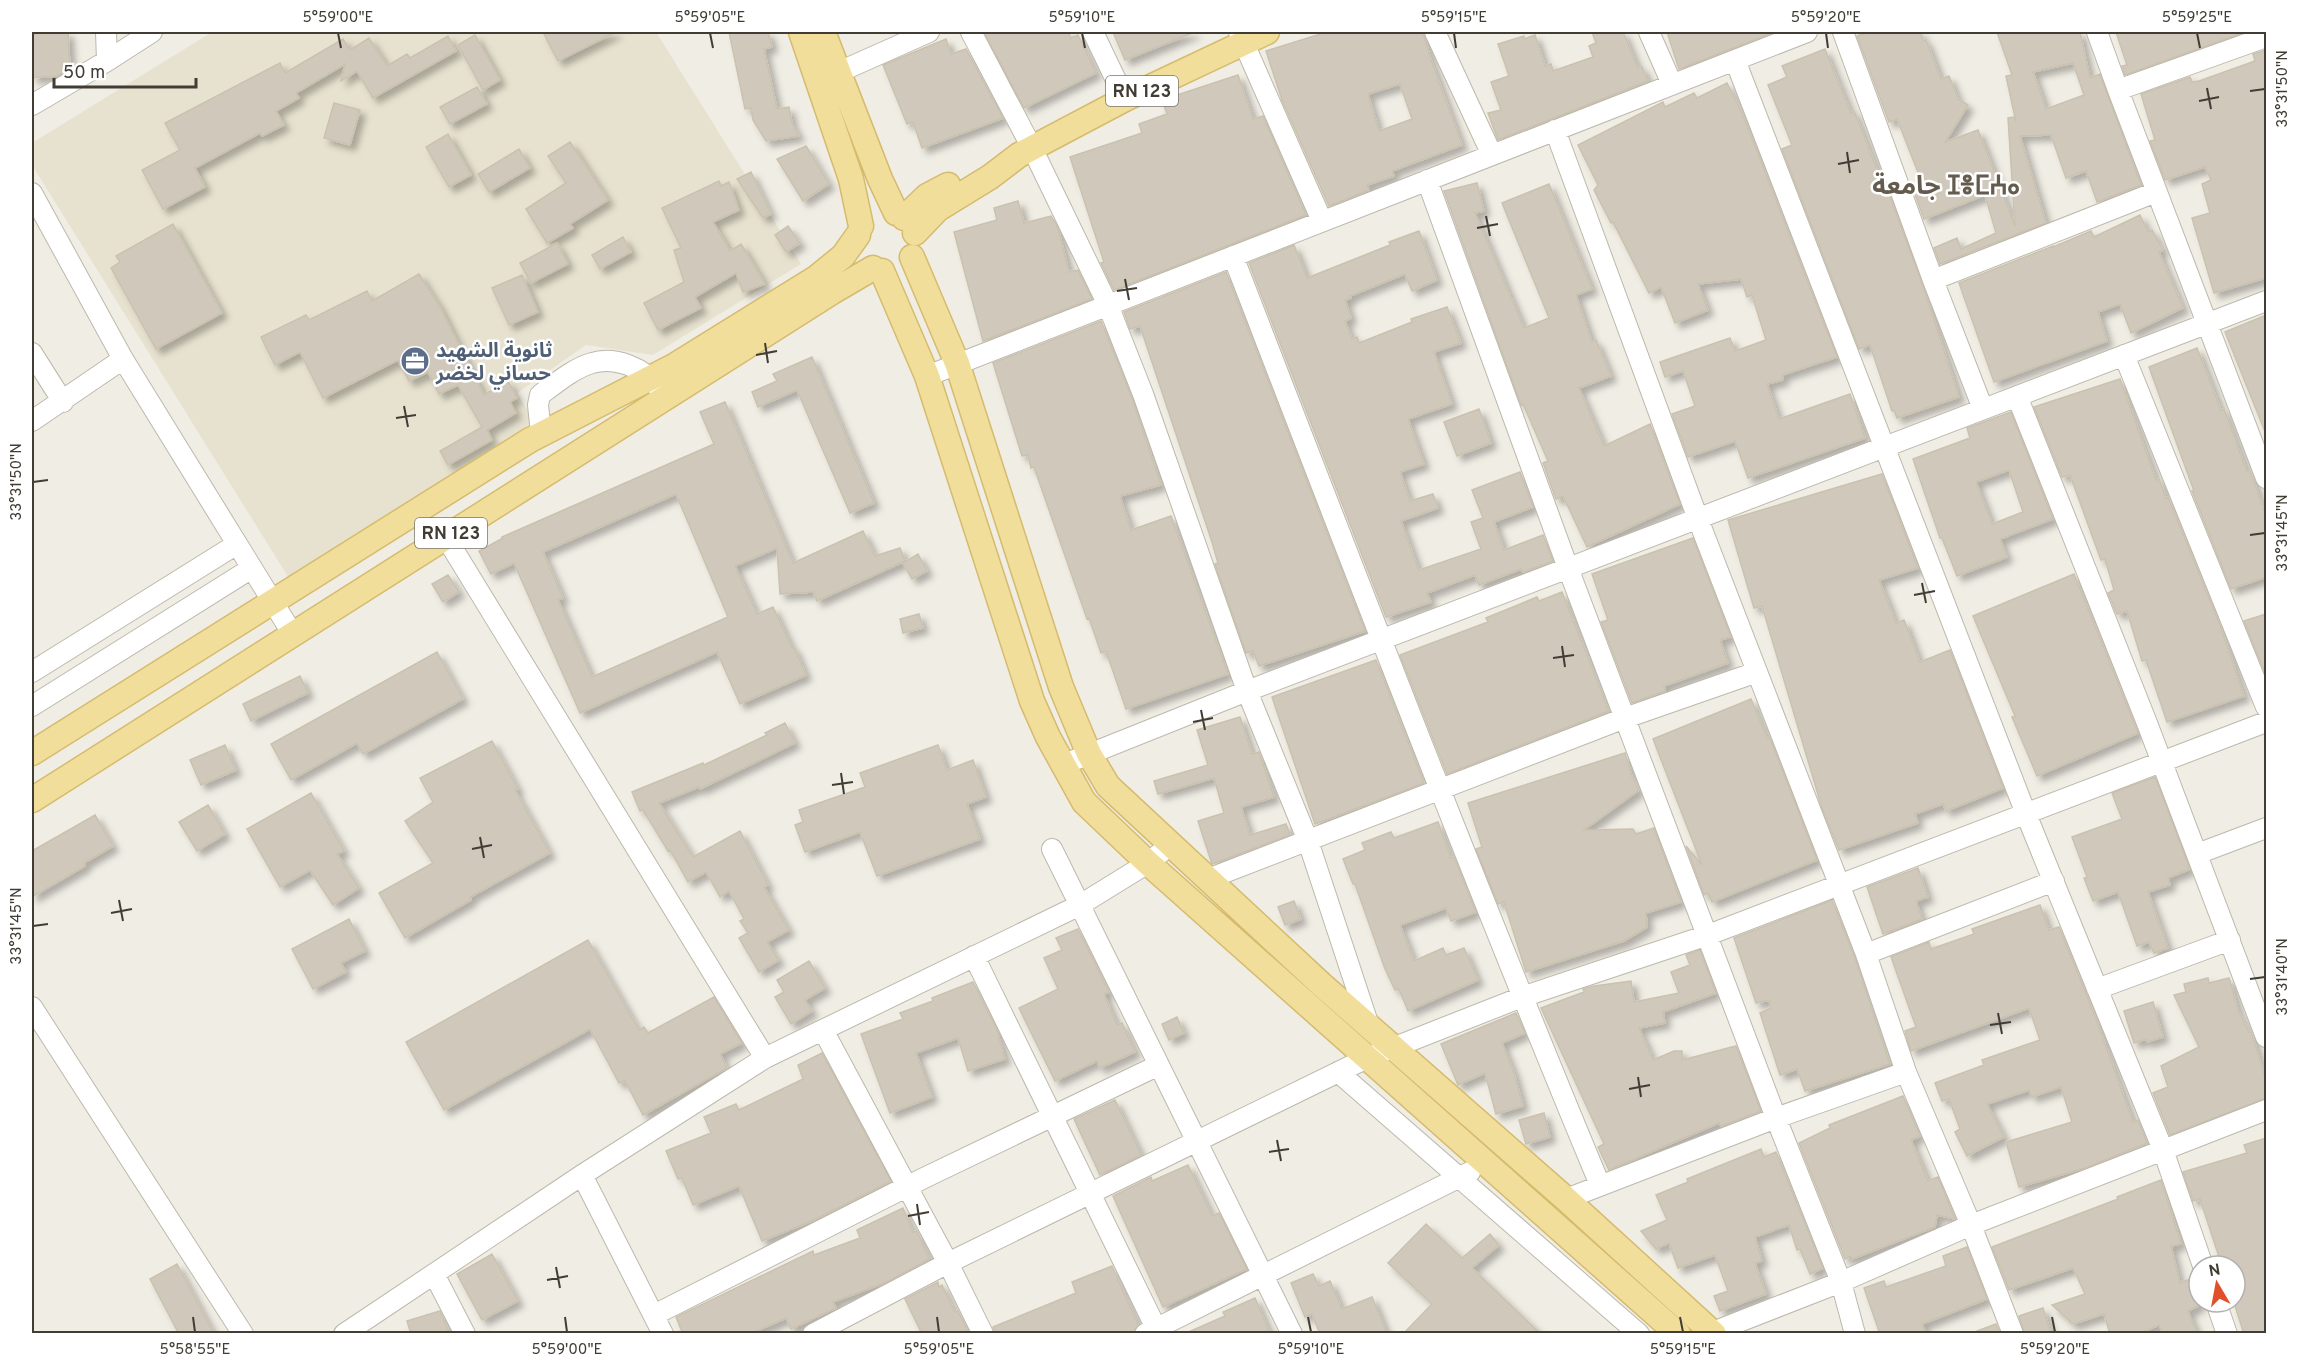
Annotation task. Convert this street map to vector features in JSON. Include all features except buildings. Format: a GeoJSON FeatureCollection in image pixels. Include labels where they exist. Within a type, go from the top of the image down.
{"type":"FeatureCollection","features":[{"type":"Feature","properties":{"kind":"main road"},"geometry":{"type":"LineString","coordinates":[[801,32],[851,179],[859,230],[860,254],[878,269],[927,376],[1032,700],[1062,765],[1084,802],[1148,863],[1673,1332]]}},
{"type":"Feature","properties":{"kind":"main road"},"geometry":{"type":"LineString","coordinates":[[823,32],[915,250],[904,266],[894,270],[878,269]]}},
{"type":"Feature","properties":{"kind":"main road","name":"RN 123"},"geometry":{"type":"LineString","coordinates":[[905,222],[936,191],[979,168],[1025,151],[1241,37],[1267,32]]}},
{"type":"Feature","properties":{"kind":"main road"},"geometry":{"type":"LineString","coordinates":[[859,230],[873,215],[888,212],[905,222]]}},
{"type":"Feature","properties":{"kind":"main road","name":"RN 123"},"geometry":{"type":"LineString","coordinates":[[32,800],[445,537],[826,272],[843,256],[859,230]]}},
{"type":"Feature","properties":{"kind":"main road"},"geometry":{"type":"LineString","coordinates":[[912,257],[957,363],[1061,687],[1089,754],[1108,786],[1322,985],[1566,1199],[1711,1333]]}},
{"type":"Feature","properties":{"kind":"main road","name":"RN 123"},"geometry":{"type":"LineString","coordinates":[[32,753],[542,433],[659,388],[878,269]]}},
{"type":"Feature","properties":{"kind":"main road"},"geometry":{"type":"LineString","coordinates":[[1032,700],[1061,687]]}},
{"type":"Feature","properties":{"kind":"street"},"geometry":{"type":"LineString","coordinates":[[106,32],[107,61]]}},
{"type":"Feature","properties":{"kind":"street"},"geometry":{"type":"LineString","coordinates":[[32,105],[152,32]]}},
{"type":"Feature","properties":{"kind":"street"},"geometry":{"type":"LineString","coordinates":[[839,72],[929,32]]}},
{"type":"Feature","properties":{"kind":"street"},"geometry":{"type":"LineString","coordinates":[[970,32],[1025,151],[1108,304],[1143,394],[1247,691],[1308,841],[1370,1026]]}},
{"type":"Feature","properties":{"kind":"street"},"geometry":{"type":"LineString","coordinates":[[1093,32],[1125,99]]}},
{"type":"Feature","properties":{"kind":"street"},"geometry":{"type":"LineString","coordinates":[[1435,32],[1491,155]]}},
{"type":"Feature","properties":{"kind":"street"},"geometry":{"type":"LineString","coordinates":[[1649,32],[1672,84]]}},
{"type":"Feature","properties":{"kind":"street"},"geometry":{"type":"LineString","coordinates":[[927,376],[1807,32]]}},
{"type":"Feature","properties":{"kind":"street"},"geometry":{"type":"LineString","coordinates":[[1843,32],[1933,280],[1983,409]]}},
{"type":"Feature","properties":{"kind":"street"},"geometry":{"type":"LineString","coordinates":[[2097,32],[2266,478]]}},
{"type":"Feature","properties":{"kind":"street"},"geometry":{"type":"LineString","coordinates":[[1241,37],[1322,221]]}},
{"type":"Feature","properties":{"kind":"street"},"geometry":{"type":"LineString","coordinates":[[2118,90],[2266,37]]}},
{"type":"Feature","properties":{"kind":"street"},"geometry":{"type":"LineString","coordinates":[[1735,60],[2026,814],[2163,1150],[2199,1254]]}},
{"type":"Feature","properties":{"kind":"street"},"geometry":{"type":"LineString","coordinates":[[1555,130],[1698,519],[1866,954],[1906,1072],[1971,1225],[2013,1334]]}},
{"type":"Feature","properties":{"kind":"street"},"geometry":{"type":"LineString","coordinates":[[1427,180],[1568,568],[1840,1282],[1855,1334]]}},
{"type":"Feature","properties":{"kind":"street"},"geometry":{"type":"LineString","coordinates":[[1933,280],[2156,192]]}},
{"type":"Feature","properties":{"kind":"street"},"geometry":{"type":"LineString","coordinates":[[32,193],[123,359],[292,633]]}},
{"type":"Feature","properties":{"kind":"street"},"geometry":{"type":"LineString","coordinates":[[1233,256],[1522,997],[1600,1185]]}},
{"type":"Feature","properties":{"kind":"street"},"geometry":{"type":"LineString","coordinates":[[1062,765],[1247,691],[2266,301]]}},
{"type":"Feature","properties":{"kind":"street"},"geometry":{"type":"LineString","coordinates":[[32,352],[63,402]]}},
{"type":"Feature","properties":{"kind":"street"},"geometry":{"type":"LineString","coordinates":[[2124,355],[2266,706]]}},
{"type":"Feature","properties":{"kind":"street"},"geometry":{"type":"LineString","coordinates":[[32,422],[123,359]]}},
{"type":"Feature","properties":{"kind":"street"},"geometry":{"type":"LineString","coordinates":[[542,433],[538,405],[540,395],[584,366],[605,361],[635,368],[659,388]]}},
{"type":"Feature","properties":{"kind":"street"},"geometry":{"type":"LineString","coordinates":[[2017,396],[2162,762],[2266,1037]]}},
{"type":"Feature","properties":{"kind":"street"},"geometry":{"type":"LineString","coordinates":[[445,537],[765,1058]]}},
{"type":"Feature","properties":{"kind":"street"},"geometry":{"type":"LineString","coordinates":[[32,672],[237,544]]}},
{"type":"Feature","properties":{"kind":"street"},"geometry":{"type":"LineString","coordinates":[[32,706],[252,568]]}},
{"type":"Feature","properties":{"kind":"street"},"geometry":{"type":"LineString","coordinates":[[1208,879],[1625,718],[1757,672]]}},
{"type":"Feature","properties":{"kind":"street"},"geometry":{"type":"LineString","coordinates":[[813,1334],[948,1263],[1368,1058],[1522,997],[1708,935],[2266,722]]}},
{"type":"Feature","properties":{"kind":"street"},"geometry":{"type":"LineString","coordinates":[[2197,854],[2266,828]]}},
{"type":"Feature","properties":{"kind":"street"},"geometry":{"type":"LineString","coordinates":[[344,1334],[582,1175],[765,1058],[1080,905],[1148,863],[1170,845]]}},
{"type":"Feature","properties":{"kind":"street"},"geometry":{"type":"LineString","coordinates":[[1052,849],[1292,1334]]}},
{"type":"Feature","properties":{"kind":"street"},"geometry":{"type":"LineString","coordinates":[[1866,954],[2054,881]]}},
{"type":"Feature","properties":{"kind":"street"},"geometry":{"type":"LineString","coordinates":[[2097,989],[2230,940]]}},
{"type":"Feature","properties":{"kind":"street"},"geometry":{"type":"LineString","coordinates":[[974,956],[1089,1194],[1150,1331],[1487,1164]]}},
{"type":"Feature","properties":{"kind":"street"},"geometry":{"type":"LineString","coordinates":[[32,1007],[243,1334]]}},
{"type":"Feature","properties":{"kind":"street"},"geometry":{"type":"LineString","coordinates":[[823,1030],[948,1263],[983,1334]]}},
{"type":"Feature","properties":{"kind":"street"},"geometry":{"type":"LineString","coordinates":[[654,1315],[907,1186],[1159,1065]]}},
{"type":"Feature","properties":{"kind":"street"},"geometry":{"type":"LineString","coordinates":[[1338,1072],[1639,1334]]}},
{"type":"Feature","properties":{"kind":"street"},"geometry":{"type":"LineString","coordinates":[[1566,1199],[1776,1118],[1906,1072]]}},
{"type":"Feature","properties":{"kind":"street"},"geometry":{"type":"LineString","coordinates":[[1673,1332],[1693,1329],[1711,1333],[1840,1282],[1971,1225],[2266,1110]]}},
{"type":"Feature","properties":{"kind":"street"},"geometry":{"type":"LineString","coordinates":[[582,1175],[663,1334]]}},
{"type":"Feature","properties":{"kind":"street"},"geometry":{"type":"LineString","coordinates":[[434,1274],[465,1334]]}},
{"type":"Feature","properties":{"kind":"street"},"geometry":{"type":"LineString","coordinates":[[2220,1314],[2227,1334]]}},
{"type":"Feature","properties":{"kind":"shaded area"},"geometry":{"type":"Polygon","coordinates":[[[212,32],[656,32],[801,264],[653,355],[586,345],[517,393],[534,421],[290,580],[32,165],[32,143],[212,32]]]}},
{"type":"Feature","properties":{"kind":"place","name":"ثانوية الشهيد حساني لخضر"},"geometry":{"type":"Point","coordinates":[415,361]}},
{"type":"Feature","properties":{"kind":"district","name":"جامعة ⵊⴻⵎⵄⴰ"},"geometry":{"type":"Point","coordinates":[1946,185]}}]}
